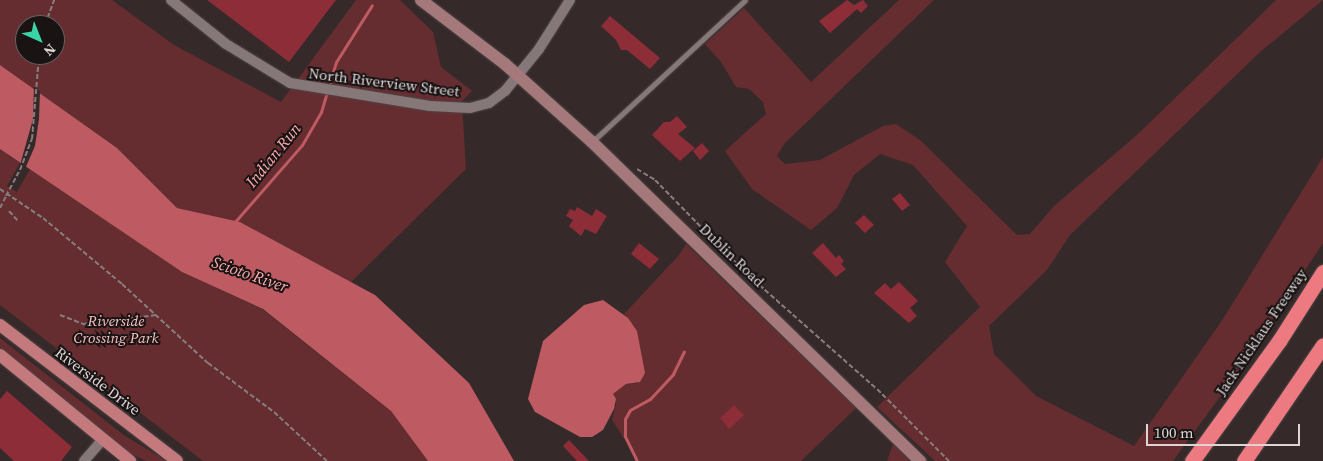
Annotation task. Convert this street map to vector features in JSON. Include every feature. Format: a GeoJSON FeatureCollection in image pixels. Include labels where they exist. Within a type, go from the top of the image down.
{"type":"FeatureCollection","features":[{"type":"Feature","properties":{"kind":"highway","name":"Jack Nicklaus Freeway"},"geometry":{"type":"LineString","coordinates":[[1192,461],[1279,341],[1323,272]]}},
{"type":"Feature","properties":{"kind":"highway"},"geometry":{"type":"LineString","coordinates":[[1244,461],[1323,345]]}},
{"type":"Feature","properties":{"kind":"main road","name":"Dublin Road"},"geometry":{"type":"LineString","coordinates":[[421,0],[519,76],[592,142],[920,461]]}},
{"type":"Feature","properties":{"kind":"main road","name":"Riverside Drive"},"geometry":{"type":"LineString","coordinates":[[0,325],[177,461]]}},
{"type":"Feature","properties":{"kind":"main road"},"geometry":{"type":"LineString","coordinates":[[0,355],[130,461]]}},
{"type":"Feature","properties":{"kind":"street","name":"North Riverview Street"},"geometry":{"type":"LineString","coordinates":[[171,0],[212,34],[276,76],[311,89],[470,108],[494,100],[519,76],[570,0]]}},
{"type":"Feature","properties":{"kind":"street"},"geometry":{"type":"LineString","coordinates":[[84,461],[102,440]]}},
{"type":"Feature","properties":{"kind":"lane"},"geometry":{"type":"LineString","coordinates":[[592,142],[745,0]]}},
{"type":"Feature","properties":{"kind":"path"},"geometry":{"type":"LineString","coordinates":[[49,15],[54,0]]}},
{"type":"Feature","properties":{"kind":"path"},"geometry":{"type":"LineString","coordinates":[[0,208],[20,170],[32,139],[38,65]]}},
{"type":"Feature","properties":{"kind":"path"},"geometry":{"type":"LineString","coordinates":[[630,166],[655,180],[748,275],[877,389],[949,461]]}},
{"type":"Feature","properties":{"kind":"path"},"geometry":{"type":"LineString","coordinates":[[0,189],[43,218],[327,461]]}},
{"type":"Feature","properties":{"kind":"path"},"geometry":{"type":"LineString","coordinates":[[9,211],[18,221]]}},
{"type":"Feature","properties":{"kind":"path"},"geometry":{"type":"LineString","coordinates":[[60,315],[84,324],[156,315]]}},
{"type":"Feature","properties":{"kind":"green space"},"geometry":{"type":"Polygon","coordinates":[[[0,0],[112,0],[174,45],[281,102],[356,0],[400,0],[433,32],[441,67],[472,91],[462,101],[466,169],[351,282],[240,222],[177,208],[117,148],[0,65],[0,0]]]}},
{"type":"Feature","properties":{"kind":"green space"},"geometry":{"type":"Polygon","coordinates":[[[899,0],[934,0],[784,144],[777,156],[785,164],[820,160],[883,126],[896,124],[920,140],[1017,235],[1030,234],[1054,206],[1138,134],[1276,0],[1323,0],[1259,53],[1070,235],[1047,270],[989,326],[994,354],[1036,396],[1134,446],[1223,319],[1323,157],[1323,243],[1233,379],[1173,461],[935,461],[877,407],[980,307],[945,262],[967,226],[913,165],[880,154],[854,175],[837,208],[811,230],[752,189],[725,151],[766,114],[763,102],[749,89],[736,87],[721,62],[705,44],[744,8],[811,82],[899,0]]]}},
{"type":"Feature","properties":{"kind":"green space","name":"Riverside Crossing Park"},"geometry":{"type":"Polygon","coordinates":[[[0,149],[20,163],[7,186],[17,192],[30,169],[182,272],[262,309],[391,411],[428,461],[203,461],[0,305],[0,149]]]}},
{"type":"Feature","properties":{"kind":"green space"},"geometry":{"type":"Polygon","coordinates":[[[686,244],[856,408],[801,461],[639,461],[612,420],[616,404],[613,394],[626,384],[638,383],[637,331],[624,314],[679,255],[686,244]]]}},
{"type":"Feature","properties":{"kind":"green space"},"geometry":{"type":"Polygon","coordinates":[[[0,338],[125,436],[167,461],[146,461],[120,448],[0,347],[0,338]]]}},
{"type":"Feature","properties":{"kind":"green space"},"geometry":{"type":"Polygon","coordinates":[[[893,444],[910,461],[887,461],[893,444]]]}},
{"type":"Feature","properties":{"kind":"water","name":"Scioto River"},"geometry":{"type":"Polygon","coordinates":[[[0,65],[117,148],[177,208],[240,222],[375,295],[469,383],[514,461],[428,461],[391,411],[263,309],[182,272],[0,149],[0,65]]]}},
{"type":"Feature","properties":{"kind":"water"},"geometry":{"type":"Polygon","coordinates":[[[603,300],[628,318],[637,331],[645,373],[640,382],[626,384],[613,394],[616,399],[614,409],[603,430],[592,437],[580,437],[535,412],[528,399],[543,341],[584,305],[603,300]]]}},
{"type":"Feature","properties":{"kind":"pier"},"geometry":{"type":"Polygon","coordinates":[[[34,86],[40,91],[39,119],[35,146],[25,169],[20,165],[33,119],[34,86]]]}},
{"type":"Feature","properties":{"kind":"building"},"geometry":{"type":"Polygon","coordinates":[[[207,0],[336,0],[289,62],[207,0]]]}},
{"type":"Feature","properties":{"kind":"building"},"geometry":{"type":"Polygon","coordinates":[[[847,0],[854,5],[863,0],[868,6],[861,13],[857,9],[830,33],[819,21],[847,0]]]}},
{"type":"Feature","properties":{"kind":"building"},"geometry":{"type":"Polygon","coordinates":[[[610,16],[660,58],[650,69],[627,50],[621,50],[616,40],[601,26],[610,16]]]}},
{"type":"Feature","properties":{"kind":"building"},"geometry":{"type":"Polygon","coordinates":[[[677,116],[687,127],[678,134],[695,148],[680,161],[652,135],[664,122],[670,122],[677,116]]]}},
{"type":"Feature","properties":{"kind":"building"},"geometry":{"type":"Polygon","coordinates":[[[702,143],[709,151],[700,160],[693,151],[702,143]]]}},
{"type":"Feature","properties":{"kind":"building"},"geometry":{"type":"Polygon","coordinates":[[[900,193],[910,205],[902,211],[892,199],[900,193]]]}},
{"type":"Feature","properties":{"kind":"building"},"geometry":{"type":"Polygon","coordinates":[[[577,207],[592,216],[596,209],[607,216],[596,234],[585,229],[581,236],[569,226],[573,220],[566,216],[570,209],[575,211],[577,207]]]}},
{"type":"Feature","properties":{"kind":"building"},"geometry":{"type":"Polygon","coordinates":[[[864,215],[874,225],[865,233],[855,223],[864,215]]]}},
{"type":"Feature","properties":{"kind":"building"},"geometry":{"type":"Polygon","coordinates":[[[639,243],[659,259],[650,269],[631,254],[639,243]]]}},
{"type":"Feature","properties":{"kind":"building"},"geometry":{"type":"Polygon","coordinates":[[[823,243],[836,258],[839,255],[844,261],[841,264],[846,269],[836,277],[812,253],[823,243]]]}},
{"type":"Feature","properties":{"kind":"building"},"geometry":{"type":"Polygon","coordinates":[[[899,282],[918,301],[910,308],[917,316],[909,323],[874,293],[885,283],[891,289],[899,282]]]}},
{"type":"Feature","properties":{"kind":"building"},"geometry":{"type":"Polygon","coordinates":[[[7,391],[72,447],[61,461],[14,461],[0,448],[0,399],[7,391]]]}},
{"type":"Feature","properties":{"kind":"building"},"geometry":{"type":"Polygon","coordinates":[[[734,405],[744,415],[729,429],[720,418],[734,405]]]}},
{"type":"Feature","properties":{"kind":"building"},"geometry":{"type":"Polygon","coordinates":[[[569,440],[589,461],[577,461],[563,446],[569,440]]]}},
{"type":"Feature","properties":{"kind":"waterway","name":"Indian Run"},"geometry":{"type":"LineString","coordinates":[[233,224],[302,145],[321,112],[336,62],[372,5]]}},
{"type":"Feature","properties":{"kind":"waterway"},"geometry":{"type":"LineString","coordinates":[[637,461],[625,436],[625,419],[630,410],[650,399],[673,374],[684,351]]}}]}
